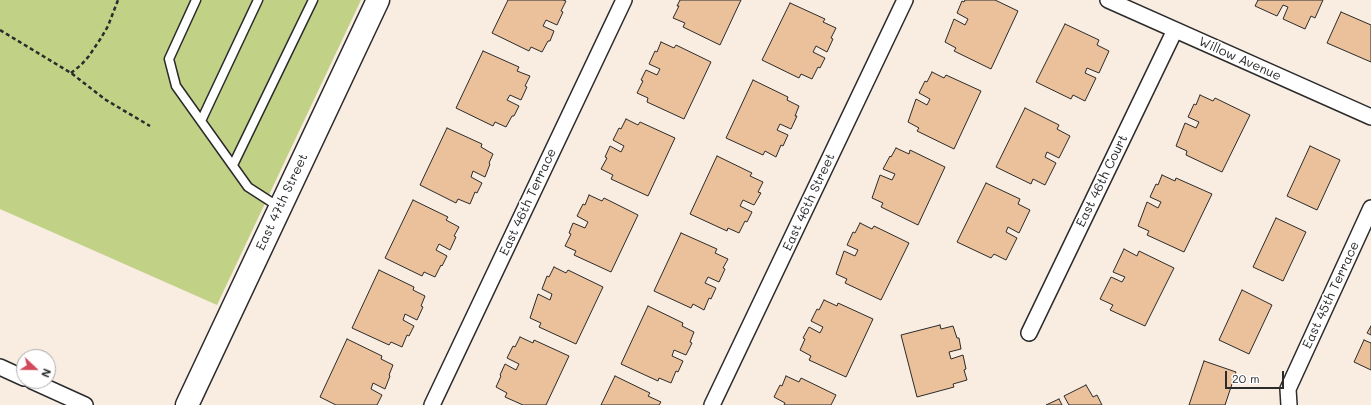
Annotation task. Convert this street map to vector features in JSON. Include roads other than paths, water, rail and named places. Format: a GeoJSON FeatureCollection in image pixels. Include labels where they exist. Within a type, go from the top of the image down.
{"type":"FeatureCollection","features":[{"type":"Feature","properties":{"kind":"main road","name":"East 47th Street"},"geometry":{"type":"LineString","coordinates":[[187,405],[378,0]]}},
{"type":"Feature","properties":{"kind":"street","name":"East 46th Terrace"},"geometry":{"type":"LineString","coordinates":[[432,405],[624,0]]}},
{"type":"Feature","properties":{"kind":"street","name":"East 46th Street"},"geometry":{"type":"LineString","coordinates":[[712,405],[905,0]]}},
{"type":"Feature","properties":{"kind":"street","name":"Willow Avenue"},"geometry":{"type":"LineString","coordinates":[[1108,0],[1371,117]]}},
{"type":"Feature","properties":{"kind":"street","name":"East 46th Court"},"geometry":{"type":"LineString","coordinates":[[1029,333],[1175,30]]}},
{"type":"Feature","properties":{"kind":"street","name":"East 45th Terrace"},"geometry":{"type":"LineString","coordinates":[[1289,405],[1288,389],[1371,208]]}},
{"type":"Feature","properties":{"kind":"street"},"geometry":{"type":"LineString","coordinates":[[0,367],[16,374]]}},
{"type":"Feature","properties":{"kind":"street"},"geometry":{"type":"LineString","coordinates":[[50,389],[85,405]]}},
{"type":"Feature","properties":{"kind":"lane"},"geometry":{"type":"LineString","coordinates":[[196,0],[169,59],[176,86],[248,187],[280,207]]}},
{"type":"Feature","properties":{"kind":"lane"},"geometry":{"type":"LineString","coordinates":[[201,121],[258,0]]}},
{"type":"Feature","properties":{"kind":"lane"},"geometry":{"type":"LineString","coordinates":[[233,165],[313,0]]}}]}
